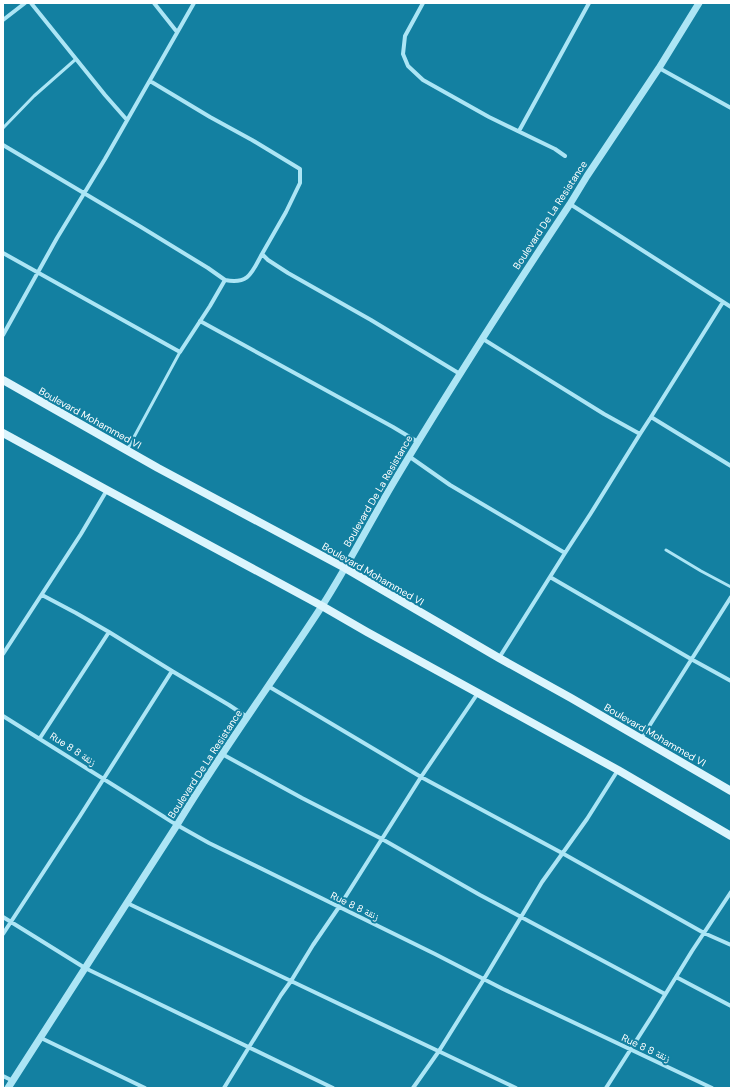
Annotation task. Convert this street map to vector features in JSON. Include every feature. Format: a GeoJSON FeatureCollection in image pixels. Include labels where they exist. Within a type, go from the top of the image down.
{"type":"FeatureCollection","features":[{"type":"Feature","properties":{"kind":"main road","name":"Boulevard Mohammed VI"},"geometry":{"type":"LineString","coordinates":[[3,380],[165,472],[345,568],[731,791]]}},
{"type":"Feature","properties":{"kind":"main road"},"geometry":{"type":"LineString","coordinates":[[3,433],[322,606],[618,770],[731,836]]}},
{"type":"Feature","properties":{"kind":"street"},"geometry":{"type":"LineString","coordinates":[[3,20],[24,3]]}},
{"type":"Feature","properties":{"kind":"street"},"geometry":{"type":"LineString","coordinates":[[31,3],[127,120]]}},
{"type":"Feature","properties":{"kind":"street"},"geometry":{"type":"LineString","coordinates":[[154,3],[177,32]]}},
{"type":"Feature","properties":{"kind":"street"},"geometry":{"type":"LineString","coordinates":[[3,335],[194,3]]}},
{"type":"Feature","properties":{"kind":"street"},"geometry":{"type":"LineString","coordinates":[[423,3],[405,36],[403,54],[408,66],[423,80],[489,117],[519,131],[565,156]]}},
{"type":"Feature","properties":{"kind":"street"},"geometry":{"type":"LineString","coordinates":[[519,131],[589,3]]}},
{"type":"Feature","properties":{"kind":"street","name":"Boulevard De La Resistance"},"geometry":{"type":"LineString","coordinates":[[10,1085],[202,784],[322,606],[384,498],[460,374],[587,176],[659,68],[699,3]]}},
{"type":"Feature","properties":{"kind":"street"},"geometry":{"type":"LineString","coordinates":[[659,68],[731,108]]}},
{"type":"Feature","properties":{"kind":"street"},"geometry":{"type":"LineString","coordinates":[[3,145],[148,231],[225,280],[234,282],[242,281],[253,271],[286,212],[300,183],[300,169],[150,81]]}},
{"type":"Feature","properties":{"kind":"street"},"geometry":{"type":"LineString","coordinates":[[570,204],[731,307]]}},
{"type":"Feature","properties":{"kind":"street"},"geometry":{"type":"LineString","coordinates":[[3,253],[180,352],[225,280]]}},
{"type":"Feature","properties":{"kind":"street"},"geometry":{"type":"LineString","coordinates":[[262,254],[288,273],[371,320],[460,374]]}},
{"type":"Feature","properties":{"kind":"street"},"geometry":{"type":"LineString","coordinates":[[499,658],[723,302]]}},
{"type":"Feature","properties":{"kind":"street"},"geometry":{"type":"LineString","coordinates":[[200,321],[418,442]]}},
{"type":"Feature","properties":{"kind":"street"},"geometry":{"type":"LineString","coordinates":[[483,339],[604,414],[640,434]]}},
{"type":"Feature","properties":{"kind":"street"},"geometry":{"type":"LineString","coordinates":[[651,417],[731,466]]}},
{"type":"Feature","properties":{"kind":"street"},"geometry":{"type":"LineString","coordinates":[[410,457],[450,485],[564,553]]}},
{"type":"Feature","properties":{"kind":"street"},"geometry":{"type":"LineString","coordinates":[[3,654],[82,534],[107,490]]}},
{"type":"Feature","properties":{"kind":"street"},"geometry":{"type":"LineString","coordinates":[[550,577],[731,681]]}},
{"type":"Feature","properties":{"kind":"street"},"geometry":{"type":"LineString","coordinates":[[42,595],[109,632],[247,717]]}},
{"type":"Feature","properties":{"kind":"street"},"geometry":{"type":"LineString","coordinates":[[641,739],[731,597]]}},
{"type":"Feature","properties":{"kind":"street"},"geometry":{"type":"LineString","coordinates":[[40,738],[109,632]]}},
{"type":"Feature","properties":{"kind":"street"},"geometry":{"type":"LineString","coordinates":[[3,934],[172,671]]}},
{"type":"Feature","properties":{"kind":"street"},"geometry":{"type":"LineString","coordinates":[[268,686],[421,777],[562,853],[704,933],[731,945]]}},
{"type":"Feature","properties":{"kind":"street"},"geometry":{"type":"LineString","coordinates":[[224,1088],[281,995],[292,982],[421,777],[478,693]]}},
{"type":"Feature","properties":{"kind":"street","name":"Rue 8 8 زنقة"},"geometry":{"type":"LineString","coordinates":[[3,716],[177,825],[209,843],[484,979],[712,1088]]}},
{"type":"Feature","properties":{"kind":"street"},"geometry":{"type":"LineString","coordinates":[[222,754],[302,798],[382,839],[665,994]]}},
{"type":"Feature","properties":{"kind":"street"},"geometry":{"type":"LineString","coordinates":[[413,1088],[439,1051],[542,882],[587,819],[618,770]]}},
{"type":"Feature","properties":{"kind":"street"},"geometry":{"type":"LineString","coordinates":[[606,1088],[731,892]]}},
{"type":"Feature","properties":{"kind":"street"},"geometry":{"type":"LineString","coordinates":[[127,903],[516,1088]]}},
{"type":"Feature","properties":{"kind":"street"},"geometry":{"type":"LineString","coordinates":[[3,917],[85,968],[333,1088]]}},
{"type":"Feature","properties":{"kind":"street"},"geometry":{"type":"LineString","coordinates":[[676,977],[731,1006]]}},
{"type":"Feature","properties":{"kind":"street"},"geometry":{"type":"LineString","coordinates":[[41,1038],[145,1088]]}},
{"type":"Feature","properties":{"kind":"street"},"geometry":{"type":"LineString","coordinates":[[3,1076],[10,1085]]}},
{"type":"Feature","properties":{"kind":"lane"},"geometry":{"type":"LineString","coordinates":[[3,128],[34,96],[76,59]]}},
{"type":"Feature","properties":{"kind":"lane"},"geometry":{"type":"LineString","coordinates":[[127,450],[180,352]]}},
{"type":"Feature","properties":{"kind":"lane"},"geometry":{"type":"LineString","coordinates":[[666,550],[731,587]]}}]}
